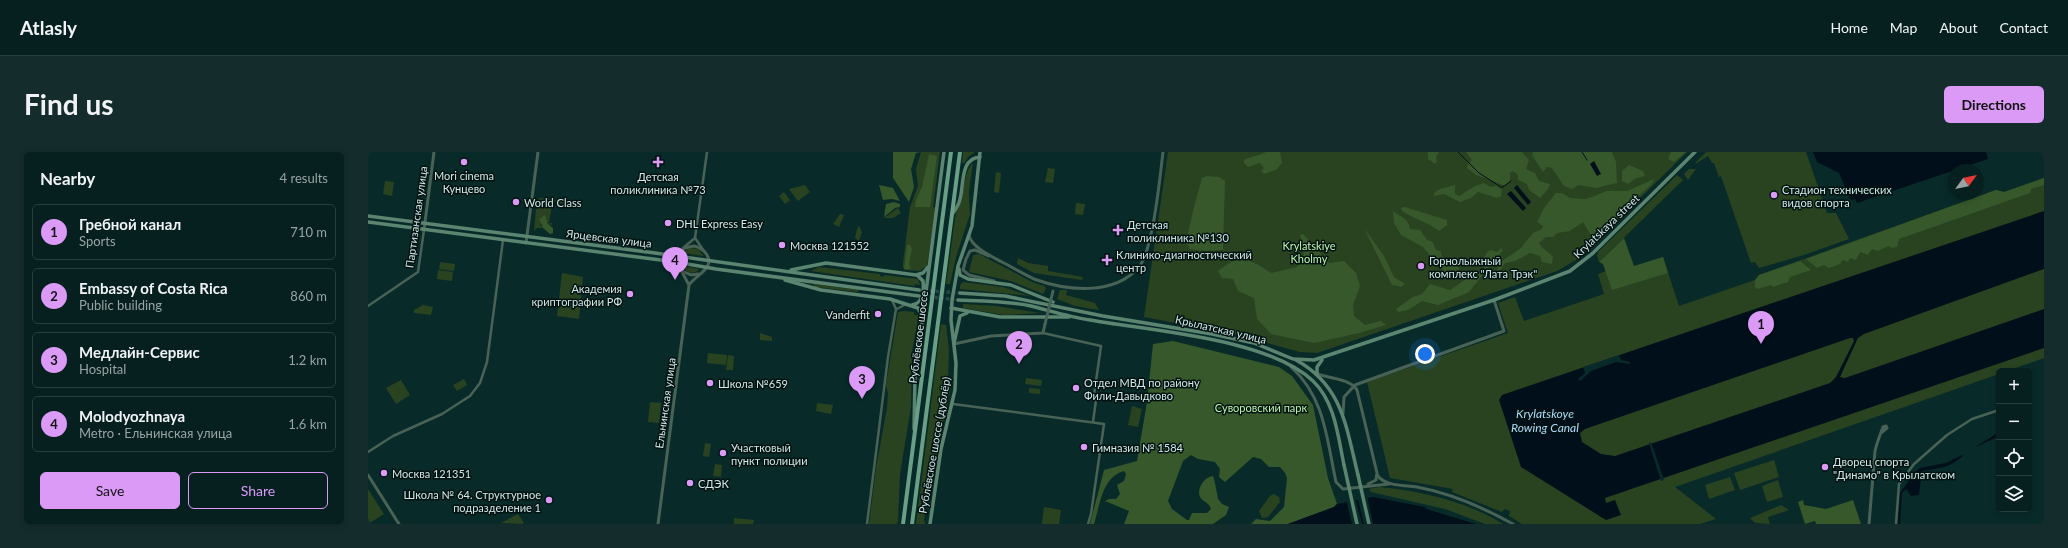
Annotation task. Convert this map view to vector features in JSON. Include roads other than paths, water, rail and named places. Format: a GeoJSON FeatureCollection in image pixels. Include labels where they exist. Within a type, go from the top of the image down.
{"type":"FeatureCollection","features":[{"type":"Feature","properties":{"kind":"main road","name":"Рублёвское шоссе (дублёр)"},"geometry":{"type":"LineString","coordinates":[[914,439],[915,377],[944,152]]}},
{"type":"Feature","properties":{"kind":"main road","name":"Рублёвское шоссе"},"geometry":{"type":"LineString","coordinates":[[903,524],[951,152]]}},
{"type":"Feature","properties":{"kind":"main road","name":"Рублёвское шоссе"},"geometry":{"type":"LineString","coordinates":[[912,524],[960,152]]}},
{"type":"Feature","properties":{"kind":"main road","name":"Рублёвское шоссе (дублёр)"},"geometry":{"type":"LineString","coordinates":[[931,524],[941,449],[953,404],[956,372],[951,308],[958,266],[969,236],[974,215],[980,152]]}},
{"type":"Feature","properties":{"kind":"main road","name":"Krylatskaya street"},"geometry":{"type":"LineString","coordinates":[[1494,300],[1560,276],[1578,266],[1695,152]]}},
{"type":"Feature","properties":{"kind":"main road"},"geometry":{"type":"LineString","coordinates":[[951,218],[960,200],[966,166],[970,160],[980,157]]}},
{"type":"Feature","properties":{"kind":"main road","name":"Ярцевская улица"},"geometry":{"type":"LineString","coordinates":[[368,216],[709,260],[919,290]]}},
{"type":"Feature","properties":{"kind":"main road","name":"Ярцевская улица"},"geometry":{"type":"LineString","coordinates":[[368,222],[676,262],[707,268],[919,296]]}},
{"type":"Feature","properties":{"kind":"main road"},"geometry":{"type":"LineString","coordinates":[[780,270],[796,270],[826,264],[916,275],[924,273],[930,262]]}},
{"type":"Feature","properties":{"kind":"main road"},"geometry":{"type":"LineString","coordinates":[[745,273],[743,268],[746,265]]}},
{"type":"Feature","properties":{"kind":"main road"},"geometry":{"type":"LineString","coordinates":[[958,266],[959,273],[964,278],[1011,285],[1069,309]]}},
{"type":"Feature","properties":{"kind":"main road"},"geometry":{"type":"LineString","coordinates":[[911,305],[917,304],[922,299],[923,281],[916,275]]}},
{"type":"Feature","properties":{"kind":"main road"},"geometry":{"type":"LineString","coordinates":[[774,277],[812,288],[890,299],[918,308],[922,319]]}},
{"type":"Feature","properties":{"kind":"main road","name":"Крылатская улица"},"geometry":{"type":"LineString","coordinates":[[960,293],[1005,296],[1069,309],[1212,334],[1254,343],[1293,359],[1309,361],[1325,358],[1494,300]]}},
{"type":"Feature","properties":{"kind":"main road","name":"Крылатская улица"},"geometry":{"type":"LineString","coordinates":[[958,300],[1004,302],[1088,320],[1210,340],[1252,350],[1289,365],[1314,382],[1328,401],[1337,430],[1357,524]]}},
{"type":"Feature","properties":{"kind":"main road"},"geometry":{"type":"LineString","coordinates":[[951,308],[970,313],[1008,318],[1045,317],[1088,320]]}},
{"type":"Feature","properties":{"kind":"main road"},"geometry":{"type":"LineString","coordinates":[[954,344],[960,316],[970,313]]}},
{"type":"Feature","properties":{"kind":"main road"},"geometry":{"type":"LineString","coordinates":[[1317,374],[1318,364],[1325,358]]}},
{"type":"Feature","properties":{"kind":"main road"},"geometry":{"type":"LineString","coordinates":[[1293,359],[1317,374],[1334,395],[1343,414],[1369,524]]}},
{"type":"Feature","properties":{"kind":"street","name":"Партизанская улица"},"geometry":{"type":"LineString","coordinates":[[368,306],[418,272],[434,152]]}},
{"type":"Feature","properties":{"kind":"street"},"geometry":{"type":"LineString","coordinates":[[526,242],[538,152]]}},
{"type":"Feature","properties":{"kind":"street"},"geometry":{"type":"LineString","coordinates":[[695,238],[709,260],[707,268],[689,285],[676,262],[676,256],[695,238],[707,152]]}},
{"type":"Feature","properties":{"kind":"street"},"geometry":{"type":"LineString","coordinates":[[969,236],[975,245],[995,258],[1032,278],[1054,284],[1089,288],[1100,288],[1123,280],[1140,266],[1147,255],[1163,152]]}},
{"type":"Feature","properties":{"kind":"street"},"geometry":{"type":"LineString","coordinates":[[368,452],[393,436],[442,414],[470,396],[480,383],[487,362],[503,240]]}},
{"type":"Feature","properties":{"kind":"street"},"geometry":{"type":"LineString","coordinates":[[683,249],[694,246],[704,251]]}},
{"type":"Feature","properties":{"kind":"street"},"geometry":{"type":"LineString","coordinates":[[995,258],[978,251],[970,251],[963,270],[969,275],[1000,283]]}},
{"type":"Feature","properties":{"kind":"street"},"geometry":{"type":"LineString","coordinates":[[681,270],[691,275],[701,273]]}},
{"type":"Feature","properties":{"kind":"street"},"geometry":{"type":"LineString","coordinates":[[1043,333],[1054,284]]}},
{"type":"Feature","properties":{"kind":"street","name":"Ельнинская улица"},"geometry":{"type":"LineString","coordinates":[[658,524],[689,285]]}},
{"type":"Feature","properties":{"kind":"street"},"geometry":{"type":"LineString","coordinates":[[867,524],[888,357],[896,309],[895,303],[890,299]]}},
{"type":"Feature","properties":{"kind":"street"},"geometry":{"type":"LineString","coordinates":[[1343,414],[1344,397],[1355,385],[1504,331],[1494,300]]}},
{"type":"Feature","properties":{"kind":"street"},"geometry":{"type":"LineString","coordinates":[[896,309],[906,304]]}},
{"type":"Feature","properties":{"kind":"street"},"geometry":{"type":"LineString","coordinates":[[954,344],[991,336],[1043,333],[1101,346],[1094,395],[1096,400],[1093,422]]}},
{"type":"Feature","properties":{"kind":"street"},"geometry":{"type":"LineString","coordinates":[[1289,365],[1305,380],[1313,392],[1321,412],[1336,482],[1343,489],[1365,485],[1389,484],[1418,487],[1447,495],[1513,524]]}},
{"type":"Feature","properties":{"kind":"street"},"geometry":{"type":"LineString","coordinates":[[1317,374],[1355,385]]}},
{"type":"Feature","properties":{"kind":"street"},"geometry":{"type":"LineString","coordinates":[[1355,385],[1377,473],[1380,479],[1389,484]]}},
{"type":"Feature","properties":{"kind":"street"},"geometry":{"type":"LineString","coordinates":[[953,404],[1104,424],[1091,514],[1088,524]]}},
{"type":"Feature","properties":{"kind":"street"},"geometry":{"type":"LineString","coordinates":[[1896,524],[1899,484],[1914,464],[1947,435],[1966,423],[1996,411]]}},
{"type":"Feature","properties":{"kind":"street"},"geometry":{"type":"LineString","coordinates":[[1869,524],[1875,451],[1883,427]]}},
{"type":"Feature","properties":{"kind":"street"},"geometry":{"type":"LineString","coordinates":[[1365,485],[1376,480],[1377,473]]}},
{"type":"Feature","properties":{"kind":"street"},"geometry":{"type":"LineString","coordinates":[[368,475],[399,524]]}},
{"type":"Feature","properties":{"kind":"water"},"geometry":{"type":"Polygon","coordinates":[[[1813,152],[1986,152],[1988,159],[1973,164],[1948,164],[1948,172],[1857,203],[1855,199],[1851,200],[1839,173],[1817,162],[1813,152]]]}},
{"type":"Feature","properties":{"kind":"water"},"geometry":{"type":"Polygon","coordinates":[[[1594,161],[1601,174],[1597,176],[1590,164],[1594,161]]]}},
{"type":"Feature","properties":{"kind":"water"},"geometry":{"type":"Polygon","coordinates":[[[1517,185],[1531,202],[1528,205],[1514,188],[1517,185]]]}},
{"type":"Feature","properties":{"kind":"water"},"geometry":{"type":"Polygon","coordinates":[[[1511,191],[1526,208],[1523,211],[1507,194],[1511,191]]]}},
{"type":"Feature","properties":{"kind":"water","name":"Krylatskoye Rowing Canal"},"geometry":{"type":"Polygon","coordinates":[[[2044,211],[2044,269],[1864,334],[1858,338],[1840,377],[1845,378],[2044,309],[2044,348],[1605,498],[1606,503],[1615,500],[1621,515],[1606,520],[1521,467],[1499,400],[1502,395],[2044,211]],[[1853,338],[1585,429],[1580,433],[1582,442],[1601,454],[1615,456],[1830,383],[1836,377],[1854,341],[1853,338]]]}},
{"type":"Feature","properties":{"kind":"water"},"geometry":{"type":"Polygon","coordinates":[[[1996,434],[1996,437],[1974,448],[1996,434]]]}},
{"type":"Feature","properties":{"kind":"water"},"geometry":{"type":"Polygon","coordinates":[[[1962,455],[1963,456],[1948,466],[1922,471],[1919,495],[1911,496],[1906,489],[1902,493],[1900,524],[1898,524],[1900,493],[1915,472],[1920,468],[1946,463],[1962,455]]]}},
{"type":"Feature","properties":{"kind":"water"},"geometry":{"type":"Polygon","coordinates":[[[1373,497],[1425,507],[1426,509],[1476,524],[1288,524],[1334,507],[1337,504],[1373,497]]]}},
{"type":"Feature","properties":{"kind":"waterway"},"geometry":{"type":"LineString","coordinates":[[1458,152],[1479,173],[1501,187],[1511,181]]}},
{"type":"Feature","properties":{"kind":"waterway"},"geometry":{"type":"LineString","coordinates":[[1582,152],[1587,160]]}},
{"type":"Feature","properties":{"kind":"tunnel"},"geometry":{"type":"LineString","coordinates":[[919,290],[960,293]]}},
{"type":"Feature","properties":{"kind":"tunnel"},"geometry":{"type":"LineString","coordinates":[[924,296],[958,300]]}},
{"type":"Feature","properties":{"kind":"place","name":"Mori cinema Кунцево"},"geometry":{"type":"Point","coordinates":[464,162]}},
{"type":"Feature","properties":{"kind":"place","name":"Детская поликлиника №73"},"geometry":{"type":"Point","coordinates":[658,162]}},
{"type":"Feature","properties":{"kind":"place","name":"Стадион технических видов спорта"},"geometry":{"type":"Point","coordinates":[1774,195]}},
{"type":"Feature","properties":{"kind":"place","name":"World Class"},"geometry":{"type":"Point","coordinates":[516,202]}},
{"type":"Feature","properties":{"kind":"place","name":"DHL Express Easy"},"geometry":{"type":"Point","coordinates":[668,223]}},
{"type":"Feature","properties":{"kind":"place","name":"Детская поликлиника №130"},"geometry":{"type":"Point","coordinates":[1118,230]}},
{"type":"Feature","properties":{"kind":"place","name":"Москва 121552"},"geometry":{"type":"Point","coordinates":[782,245]}},
{"type":"Feature","properties":{"kind":"place","name":"Клинико-диагностический центр"},"geometry":{"type":"Point","coordinates":[1107,260]}},
{"type":"Feature","properties":{"kind":"place","name":"Горнолыжный комплекс \"Лата Трэк\""},"geometry":{"type":"Point","coordinates":[1421,266]}},
{"type":"Feature","properties":{"kind":"place","name":"Molodyozhnaya"},"geometry":{"type":"Point","coordinates":[675,280]}},
{"type":"Feature","properties":{"kind":"place","name":"Академия криптографии РФ"},"geometry":{"type":"Point","coordinates":[630,294]}},
{"type":"Feature","properties":{"kind":"place","name":"Vanderfit"},"geometry":{"type":"Point","coordinates":[878,314]}},
{"type":"Feature","properties":{"kind":"place","name":"Гребной канал"},"geometry":{"type":"Point","coordinates":[1761,344]}},
{"type":"Feature","properties":{"kind":"place","name":"Embassy of Costa Rica"},"geometry":{"type":"Point","coordinates":[1019,364]}},
{"type":"Feature","properties":{"kind":"place","name":"Школа №659"},"geometry":{"type":"Point","coordinates":[710,383]}},
{"type":"Feature","properties":{"kind":"place","name":"Отдел МВД по району Фили-Давыдково"},"geometry":{"type":"Point","coordinates":[1076,388]}},
{"type":"Feature","properties":{"kind":"place","name":"Медлайн-Сервис"},"geometry":{"type":"Point","coordinates":[862,399]}},
{"type":"Feature","properties":{"kind":"place","name":"Гимназия № 1584"},"geometry":{"type":"Point","coordinates":[1084,447]}},
{"type":"Feature","properties":{"kind":"place","name":"Участковый пункт полиции"},"geometry":{"type":"Point","coordinates":[723,453]}},
{"type":"Feature","properties":{"kind":"place","name":"Дворец спорта \"Динамо\" в Крылатском"},"geometry":{"type":"Point","coordinates":[1825,467]}},
{"type":"Feature","properties":{"kind":"place","name":"Москва 121351"},"geometry":{"type":"Point","coordinates":[384,473]}},
{"type":"Feature","properties":{"kind":"place","name":"СДЭК"},"geometry":{"type":"Point","coordinates":[690,483]}},
{"type":"Feature","properties":{"kind":"place","name":"Школа № 64. Структурное подразделение 1"},"geometry":{"type":"Point","coordinates":[549,500]}},
{"type":"Feature","properties":{"kind":"park label","name":"Krylatskiye Kholmy"},"geometry":{"type":"Point","coordinates":[1309,251]}},
{"type":"Feature","properties":{"kind":"park label","name":"Суворовский парк"},"geometry":{"type":"Point","coordinates":[1261,407]}}]}
